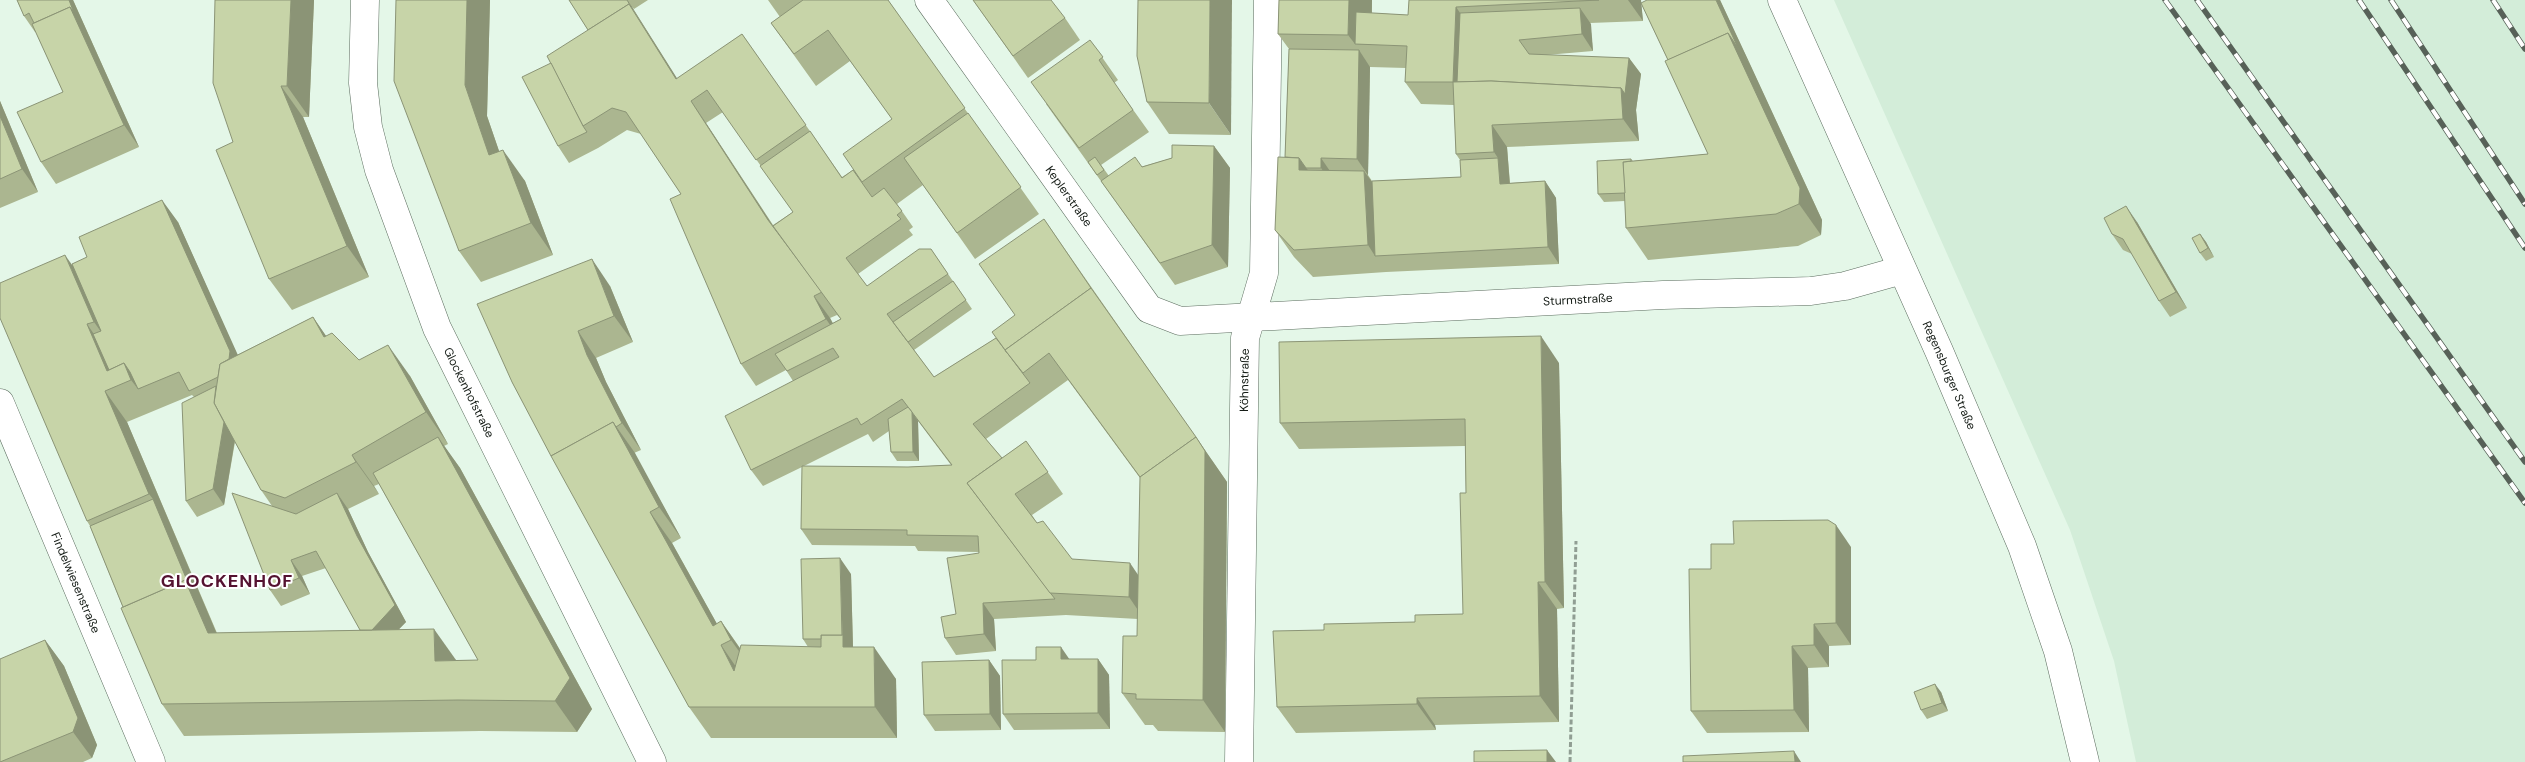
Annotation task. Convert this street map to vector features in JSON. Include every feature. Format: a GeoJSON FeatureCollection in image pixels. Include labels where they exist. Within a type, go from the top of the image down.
{"type":"FeatureCollection","features":[{"type":"Feature","properties":{"kind":"street","name":"Glockenhofstraße"},"geometry":{"type":"LineString","coordinates":[[365,0],[363,83],[368,127],[379,170],[434,318],[652,762]]}},
{"type":"Feature","properties":{"kind":"street","name":"Keplerstraße"},"geometry":{"type":"LineString","coordinates":[[929,0],[1149,309],[1180,320],[1251,318]]}},
{"type":"Feature","properties":{"kind":"street","name":"Köhnstraße"},"geometry":{"type":"LineString","coordinates":[[1239,762],[1245,338],[1264,273],[1268,0]]}},
{"type":"Feature","properties":{"kind":"street","name":"Regensburger Straße"},"geometry":{"type":"LineString","coordinates":[[1782,0],[2031,568],[2058,651],[2084,762]]}},
{"type":"Feature","properties":{"kind":"street","name":"Sturmstraße"},"geometry":{"type":"LineString","coordinates":[[1251,318],[1663,295],[1811,291],[1845,286],[1902,270]]}},
{"type":"Feature","properties":{"kind":"street","name":"Findelwiesenstraße"},"geometry":{"type":"LineString","coordinates":[[0,403],[151,762]]}},
{"type":"Feature","properties":{"kind":"path"},"geometry":{"type":"LineString","coordinates":[[1570,762],[1576,541]]}},
{"type":"Feature","properties":{"kind":"shaded area"},"geometry":{"type":"Polygon","coordinates":[[[1834,0],[2525,0],[2525,762],[2136,762],[2114,661],[2070,530],[1834,0]]]}},
{"type":"Feature","properties":{"kind":"building"},"geometry":{"type":"Polygon","coordinates":[[[17,0],[69,0],[74,13],[70,7],[34,23],[29,13],[24,16],[17,0]]]}},
{"type":"Feature","properties":{"kind":"building"},"geometry":{"type":"Polygon","coordinates":[[[215,0],[291,0],[287,86],[281,86],[347,246],[269,279],[216,150],[233,142],[213,83],[215,0]]]}},
{"type":"Feature","properties":{"kind":"building"},"geometry":{"type":"Polygon","coordinates":[[[396,0],[467,0],[465,85],[489,155],[503,150],[531,223],[459,251],[394,81],[396,0]]]}},
{"type":"Feature","properties":{"kind":"building"},"geometry":{"type":"Polygon","coordinates":[[[569,0],[627,0],[633,10],[629,4],[588,30],[569,0]]]}},
{"type":"Feature","properties":{"kind":"building"},"geometry":{"type":"Polygon","coordinates":[[[803,0],[888,0],[965,108],[862,182],[843,154],[892,119],[828,30],[794,54],[771,23],[803,0]]]}},
{"type":"Feature","properties":{"kind":"building"},"geometry":{"type":"Polygon","coordinates":[[[973,0],[1051,0],[1065,18],[1013,56],[973,0]]]}},
{"type":"Feature","properties":{"kind":"building"},"geometry":{"type":"Polygon","coordinates":[[[1138,0],[1210,0],[1209,103],[1147,102],[1137,56],[1138,0]]]}},
{"type":"Feature","properties":{"kind":"building"},"geometry":{"type":"Polygon","coordinates":[[[1279,0],[1349,0],[1348,35],[1278,34],[1279,0]]]}},
{"type":"Feature","properties":{"kind":"building"},"geometry":{"type":"Polygon","coordinates":[[[1409,0],[1599,0],[1456,7],[1453,82],[1405,82],[1407,46],[1355,44],[1356,12],[1408,15],[1409,0]]]}},
{"type":"Feature","properties":{"kind":"building"},"geometry":{"type":"Polygon","coordinates":[[[1647,0],[1716,0],[1738,48],[1728,33],[1668,60],[1641,3],[1647,0]]]}},
{"type":"Feature","properties":{"kind":"building"},"geometry":{"type":"Polygon","coordinates":[[[629,4],[676,79],[742,34],[806,125],[756,160],[707,90],[691,101],[768,220],[822,292],[814,296],[826,319],[741,364],[670,199],[681,194],[626,112],[612,108],[583,126],[547,56],[629,4]]]}},
{"type":"Feature","properties":{"kind":"building"},"geometry":{"type":"Polygon","coordinates":[[[70,7],[124,125],[41,162],[17,112],[63,92],[32,24],[70,7]]]}},
{"type":"Feature","properties":{"kind":"building"},"geometry":{"type":"Polygon","coordinates":[[[1580,8],[1582,34],[1519,40],[1529,54],[1629,58],[1625,94],[1621,88],[1491,81],[1457,82],[1460,13],[1580,8]]]}},
{"type":"Feature","properties":{"kind":"building"},"geometry":{"type":"Polygon","coordinates":[[[1728,33],[1800,188],[1799,204],[1776,214],[1626,228],[1623,162],[1708,154],[1665,61],[1728,33]]]}},
{"type":"Feature","properties":{"kind":"building"},"geometry":{"type":"Polygon","coordinates":[[[1090,40],[1103,57],[1099,60],[1133,110],[1079,148],[1031,82],[1090,40]]]}},
{"type":"Feature","properties":{"kind":"building"},"geometry":{"type":"Polygon","coordinates":[[[1289,49],[1359,50],[1357,159],[1321,158],[1321,168],[1306,168],[1299,158],[1285,157],[1289,49]]]}},
{"type":"Feature","properties":{"kind":"building"},"geometry":{"type":"Polygon","coordinates":[[[551,63],[587,132],[558,146],[522,77],[551,63]]]}},
{"type":"Feature","properties":{"kind":"building"},"geometry":{"type":"Polygon","coordinates":[[[1491,81],[1621,88],[1623,119],[1492,125],[1494,152],[1456,154],[1453,82],[1491,81]]]}},
{"type":"Feature","properties":{"kind":"building"},"geometry":{"type":"Polygon","coordinates":[[[968,113],[1021,187],[957,233],[904,158],[968,113]]]}},
{"type":"Feature","properties":{"kind":"building"},"geometry":{"type":"Polygon","coordinates":[[[0,116],[22,169],[0,179],[0,116]]]}},
{"type":"Feature","properties":{"kind":"building"},"geometry":{"type":"Polygon","coordinates":[[[810,131],[842,178],[853,170],[872,197],[884,188],[902,211],[897,215],[901,219],[846,258],[867,286],[919,249],[931,249],[948,274],[887,314],[934,377],[996,338],[1030,383],[973,424],[1002,458],[967,483],[1055,599],[983,603],[984,634],[945,638],[941,617],[956,614],[947,558],[979,553],[978,536],[907,535],[907,530],[801,529],[802,466],[908,467],[952,465],[902,399],[861,425],[857,418],[751,470],[725,416],[839,357],[833,348],[787,371],[775,354],[841,319],[773,226],[793,212],[760,166],[810,131]]]}},
{"type":"Feature","properties":{"kind":"building"},"geometry":{"type":"Polygon","coordinates":[[[1172,145],[1214,146],[1212,245],[1160,263],[1101,181],[1135,157],[1142,167],[1172,158],[1172,145]]]}},
{"type":"Feature","properties":{"kind":"building"},"geometry":{"type":"Polygon","coordinates":[[[1095,157],[1104,170],[1097,175],[1088,162],[1095,157]]]}},
{"type":"Feature","properties":{"kind":"building"},"geometry":{"type":"Polygon","coordinates":[[[1278,157],[1299,158],[1299,170],[1364,171],[1368,245],[1294,250],[1275,230],[1278,157]]]}},
{"type":"Feature","properties":{"kind":"building"},"geometry":{"type":"Polygon","coordinates":[[[1498,158],[1500,184],[1545,181],[1548,247],[1375,256],[1372,181],[1461,177],[1460,160],[1498,158]]]}},
{"type":"Feature","properties":{"kind":"building"},"geometry":{"type":"Polygon","coordinates":[[[1631,159],[1631,161],[1623,162],[1625,193],[1598,194],[1597,161],[1631,159]]]}},
{"type":"Feature","properties":{"kind":"building"},"geometry":{"type":"Polygon","coordinates":[[[162,200],[230,351],[229,359],[220,364],[218,377],[189,391],[179,372],[138,389],[124,363],[109,370],[93,334],[101,331],[72,264],[87,257],[79,237],[162,200]]]}},
{"type":"Feature","properties":{"kind":"building"},"geometry":{"type":"Polygon","coordinates":[[[2126,206],[2176,292],[2159,301],[2123,239],[2112,234],[2104,218],[2126,206]]]}},
{"type":"Feature","properties":{"kind":"building"},"geometry":{"type":"Polygon","coordinates":[[[1044,219],[1091,288],[1005,350],[992,332],[1015,315],[979,264],[1044,219]]]}},
{"type":"Feature","properties":{"kind":"building"},"geometry":{"type":"Polygon","coordinates":[[[2200,234],[2208,248],[2200,253],[2192,238],[2200,234]]]}},
{"type":"Feature","properties":{"kind":"building"},"geometry":{"type":"Polygon","coordinates":[[[65,255],[94,322],[87,324],[107,371],[124,363],[131,380],[105,391],[149,494],[87,521],[0,318],[0,283],[65,255]]]}},
{"type":"Feature","properties":{"kind":"building"},"geometry":{"type":"Polygon","coordinates":[[[592,259],[614,316],[578,331],[587,355],[622,423],[616,427],[613,422],[551,456],[512,382],[477,304],[592,259]]]}},
{"type":"Feature","properties":{"kind":"building"},"geometry":{"type":"Polygon","coordinates":[[[953,281],[966,300],[908,342],[893,322],[953,281]]]}},
{"type":"Feature","properties":{"kind":"building"},"geometry":{"type":"Polygon","coordinates":[[[1091,288],[1196,437],[1140,477],[1049,353],[1023,373],[1005,350],[1091,288]]]}},
{"type":"Feature","properties":{"kind":"building"},"geometry":{"type":"Polygon","coordinates":[[[313,317],[324,337],[332,333],[359,360],[388,345],[426,412],[352,455],[356,462],[285,498],[261,490],[214,403],[220,364],[313,317]]]}},
{"type":"Feature","properties":{"kind":"building"},"geometry":{"type":"Polygon","coordinates":[[[1541,336],[1545,582],[1538,582],[1540,696],[1417,698],[1417,704],[1277,707],[1273,631],[1324,630],[1324,624],[1415,622],[1415,615],[1463,614],[1460,493],[1466,493],[1465,419],[1280,423],[1279,342],[1541,336]]]}},
{"type":"Feature","properties":{"kind":"building"},"geometry":{"type":"Polygon","coordinates":[[[216,386],[214,403],[224,422],[213,489],[186,501],[182,403],[216,386]]]}},
{"type":"Feature","properties":{"kind":"building"},"geometry":{"type":"Polygon","coordinates":[[[908,407],[912,412],[913,452],[891,452],[888,419],[908,407]]]}},
{"type":"Feature","properties":{"kind":"building"},"geometry":{"type":"Polygon","coordinates":[[[613,422],[659,507],[650,512],[713,626],[721,621],[731,640],[721,645],[734,671],[741,645],[821,647],[821,635],[843,635],[843,647],[874,647],[875,707],[689,707],[551,456],[613,422]]]}},
{"type":"Feature","properties":{"kind":"building"},"geometry":{"type":"Polygon","coordinates":[[[438,437],[570,678],[555,701],[458,700],[162,704],[121,608],[185,580],[208,633],[434,629],[435,661],[478,660],[373,473],[438,437]]]}},
{"type":"Feature","properties":{"kind":"building"},"geometry":{"type":"Polygon","coordinates":[[[1196,437],[1205,451],[1203,700],[1136,699],[1136,694],[1122,693],[1123,636],[1137,636],[1140,477],[1196,437]]]}},
{"type":"Feature","properties":{"kind":"building"},"geometry":{"type":"Polygon","coordinates":[[[1026,441],[1048,472],[1015,494],[1037,523],[1043,521],[1072,559],[1130,563],[1129,597],[1050,593],[967,483],[1026,441]]]}},
{"type":"Feature","properties":{"kind":"building"},"geometry":{"type":"Polygon","coordinates":[[[232,493],[296,514],[337,493],[357,536],[395,605],[372,630],[360,630],[316,551],[291,560],[299,578],[270,590],[232,493]]]}},
{"type":"Feature","properties":{"kind":"building"},"geometry":{"type":"Polygon","coordinates":[[[153,499],[189,585],[185,580],[123,607],[90,526],[153,499]]]}},
{"type":"Feature","properties":{"kind":"building"},"geometry":{"type":"Polygon","coordinates":[[[1828,520],[1836,525],[1836,623],[1814,624],[1814,645],[1792,646],[1794,710],[1691,711],[1689,569],[1711,569],[1711,544],[1734,544],[1733,521],[1828,520]]]}},
{"type":"Feature","properties":{"kind":"building"},"geometry":{"type":"Polygon","coordinates":[[[840,558],[842,635],[821,635],[821,639],[803,639],[801,559],[840,558]]]}},
{"type":"Feature","properties":{"kind":"building"},"geometry":{"type":"Polygon","coordinates":[[[45,640],[78,718],[73,732],[0,762],[0,659],[45,640]]]}},
{"type":"Feature","properties":{"kind":"building"},"geometry":{"type":"Polygon","coordinates":[[[1036,647],[1061,647],[1061,659],[1098,659],[1098,713],[1003,714],[1002,660],[1036,660],[1036,647]]]}},
{"type":"Feature","properties":{"kind":"building"},"geometry":{"type":"Polygon","coordinates":[[[989,660],[990,714],[924,715],[922,662],[989,660]]]}},
{"type":"Feature","properties":{"kind":"building"},"geometry":{"type":"Polygon","coordinates":[[[1935,684],[1942,703],[1921,710],[1914,692],[1935,684]]]}},
{"type":"Feature","properties":{"kind":"building"},"geometry":{"type":"Polygon","coordinates":[[[1547,750],[1547,762],[1474,762],[1474,751],[1547,750]]]}},
{"type":"Feature","properties":{"kind":"building"},"geometry":{"type":"Polygon","coordinates":[[[1794,751],[1795,762],[1683,762],[1683,756],[1794,751]]]}},
{"type":"Feature","properties":{"kind":"railway"},"geometry":{"type":"LineString","coordinates":[[2165,0],[2525,503]]}},
{"type":"Feature","properties":{"kind":"railway"},"geometry":{"type":"LineString","coordinates":[[2197,0],[2525,462]]}},
{"type":"Feature","properties":{"kind":"railway"},"geometry":{"type":"LineString","coordinates":[[2359,0],[2525,248]]}},
{"type":"Feature","properties":{"kind":"railway"},"geometry":{"type":"LineString","coordinates":[[2391,0],[2525,204]]}},
{"type":"Feature","properties":{"kind":"railway"},"geometry":{"type":"LineString","coordinates":[[2493,0],[2525,49]]}},
{"type":"Feature","properties":{"kind":"district","name":"GLOCKENHOF"},"geometry":{"type":"Point","coordinates":[227,581]}}]}
